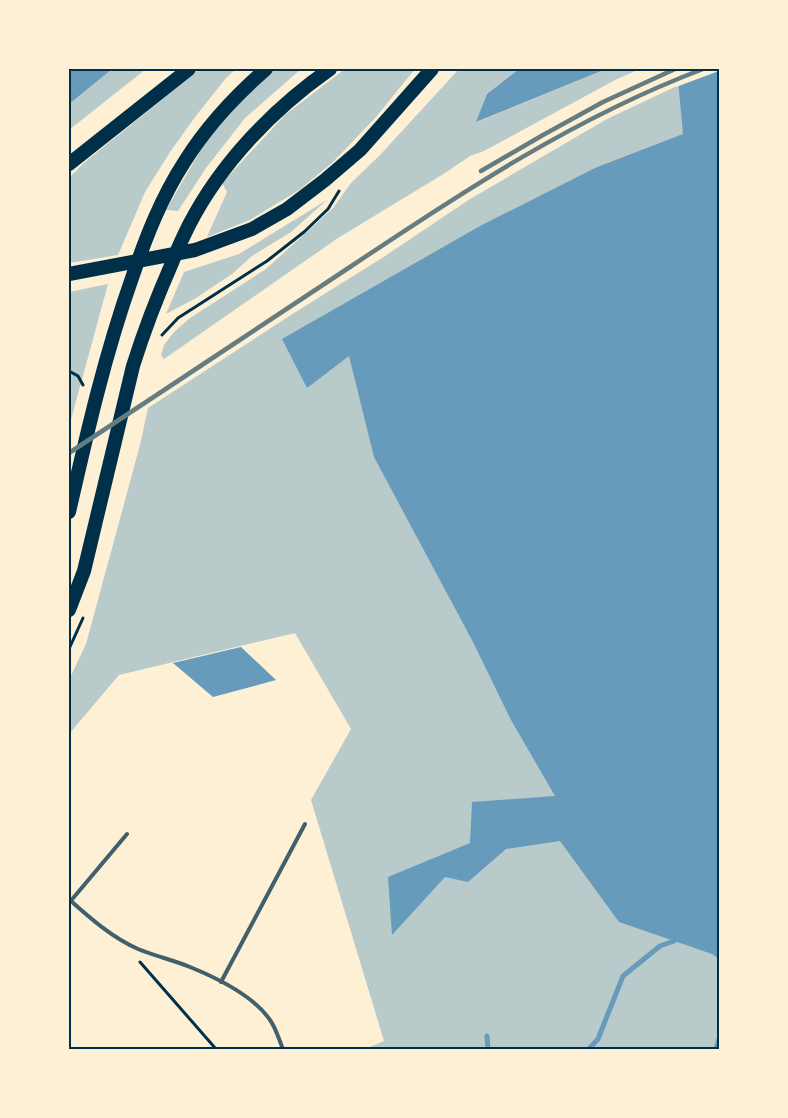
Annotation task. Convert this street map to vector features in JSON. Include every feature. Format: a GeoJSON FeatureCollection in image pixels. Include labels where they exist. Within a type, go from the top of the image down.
{"type":"FeatureCollection","features":[{"type":"Feature","properties":{"kind":"main road"},"geometry":{"type":"LineString","coordinates":[[69,164],[189,69]]}},
{"type":"Feature","properties":{"kind":"main road"},"geometry":{"type":"LineString","coordinates":[[69,512],[96,396],[121,310],[151,224],[185,161],[211,125],[235,97],[266,69]]}},
{"type":"Feature","properties":{"kind":"main road"},"geometry":{"type":"LineString","coordinates":[[69,610],[84,571],[142,336],[189,224],[216,182],[261,128],[295,95],[330,69]]}},
{"type":"Feature","properties":{"kind":"main road"},"geometry":{"type":"LineString","coordinates":[[69,274],[195,250],[252,229],[287,209],[360,150],[432,69]]}},
{"type":"Feature","properties":{"kind":"lane"},"geometry":{"type":"LineString","coordinates":[[221,982],[305,824]]}},
{"type":"Feature","properties":{"kind":"lane"},"geometry":{"type":"LineString","coordinates":[[126,834],[70,902],[94,921],[136,948],[190,967],[250,999],[271,1021],[283,1049]]}},
{"type":"Feature","properties":{"kind":"path"},"geometry":{"type":"LineString","coordinates":[[162,335],[178,318],[267,261],[304,232],[328,209],[339,191]]}},
{"type":"Feature","properties":{"kind":"path"},"geometry":{"type":"LineString","coordinates":[[119,938],[216,1049]]}},
{"type":"Feature","properties":{"kind":"shaded area"},"geometry":{"type":"Polygon","coordinates":[[[69,69],[146,69],[69,130],[69,69]]]}},
{"type":"Feature","properties":{"kind":"shaded area"},"geometry":{"type":"Polygon","coordinates":[[[200,69],[236,69],[226,78],[170,152],[145,192],[118,255],[69,263],[69,178],[85,162],[200,69]]]}},
{"type":"Feature","properties":{"kind":"shaded area"},"geometry":{"type":"Polygon","coordinates":[[[276,69],[301,69],[245,118],[206,168],[178,211],[166,210],[206,141],[247,95],[276,69]]]}},
{"type":"Feature","properties":{"kind":"shaded area"},"geometry":{"type":"Polygon","coordinates":[[[345,69],[415,69],[376,117],[333,162],[299,190],[250,220],[207,237],[227,192],[222,183],[285,115],[345,69]]]}},
{"type":"Feature","properties":{"kind":"shaded area"},"geometry":{"type":"Polygon","coordinates":[[[459,69],[519,69],[487,94],[477,122],[606,69],[640,69],[617,79],[484,151],[470,156],[338,238],[164,359],[161,355],[164,345],[174,332],[190,318],[266,269],[333,208],[351,183],[459,69]]]}},
{"type":"Feature","properties":{"kind":"shaded area"},"geometry":{"type":"Polygon","coordinates":[[[679,85],[719,99],[719,1049],[365,1049],[384,1041],[311,800],[351,729],[295,633],[119,675],[69,734],[69,680],[86,644],[148,408],[470,199],[607,119],[679,85]]]}},
{"type":"Feature","properties":{"kind":"shaded area"},"geometry":{"type":"Polygon","coordinates":[[[327,200],[291,232],[252,256],[232,274],[196,298],[166,314],[184,272],[239,254],[327,200]]]}},
{"type":"Feature","properties":{"kind":"shaded area"},"geometry":{"type":"Polygon","coordinates":[[[108,284],[69,427],[69,292],[108,284]]]}},
{"type":"Feature","properties":{"kind":"water"},"geometry":{"type":"Polygon","coordinates":[[[74,69],[112,69],[69,104],[69,73],[74,69]]]}},
{"type":"Feature","properties":{"kind":"water"},"geometry":{"type":"Polygon","coordinates":[[[519,69],[606,69],[476,122],[487,94],[519,69]]]}},
{"type":"Feature","properties":{"kind":"water"},"geometry":{"type":"Polygon","coordinates":[[[677,69],[719,69],[719,959],[712,954],[619,922],[560,841],[506,849],[468,882],[445,877],[392,935],[388,877],[470,843],[472,802],[555,796],[511,720],[473,642],[374,457],[349,356],[307,388],[282,339],[480,226],[595,168],[683,134],[677,69]]]}},
{"type":"Feature","properties":{"kind":"water"},"geometry":{"type":"Polygon","coordinates":[[[241,647],[276,680],[213,697],[173,663],[241,647]]]}},
{"type":"Feature","properties":{"kind":"pier"},"geometry":{"type":"Polygon","coordinates":[[[674,69],[719,69],[719,71],[676,87],[674,69]]]}},
{"type":"Feature","properties":{"kind":"waterway"},"geometry":{"type":"LineString","coordinates":[[589,1049],[598,1039],[623,976],[660,946],[674,941]]}},
{"type":"Feature","properties":{"kind":"waterway"},"geometry":{"type":"LineString","coordinates":[[487,1036],[488,1049]]}},
{"type":"Feature","properties":{"kind":"waterway"},"geometry":{"type":"LineString","coordinates":[[716,1049],[719,1039]]}},
{"type":"Feature","properties":{"kind":"railway"},"geometry":{"type":"LineString","coordinates":[[481,171],[603,102],[675,69]]}},
{"type":"Feature","properties":{"kind":"railway"},"geometry":{"type":"LineString","coordinates":[[69,453],[477,184],[610,110],[703,69]]}}]}
